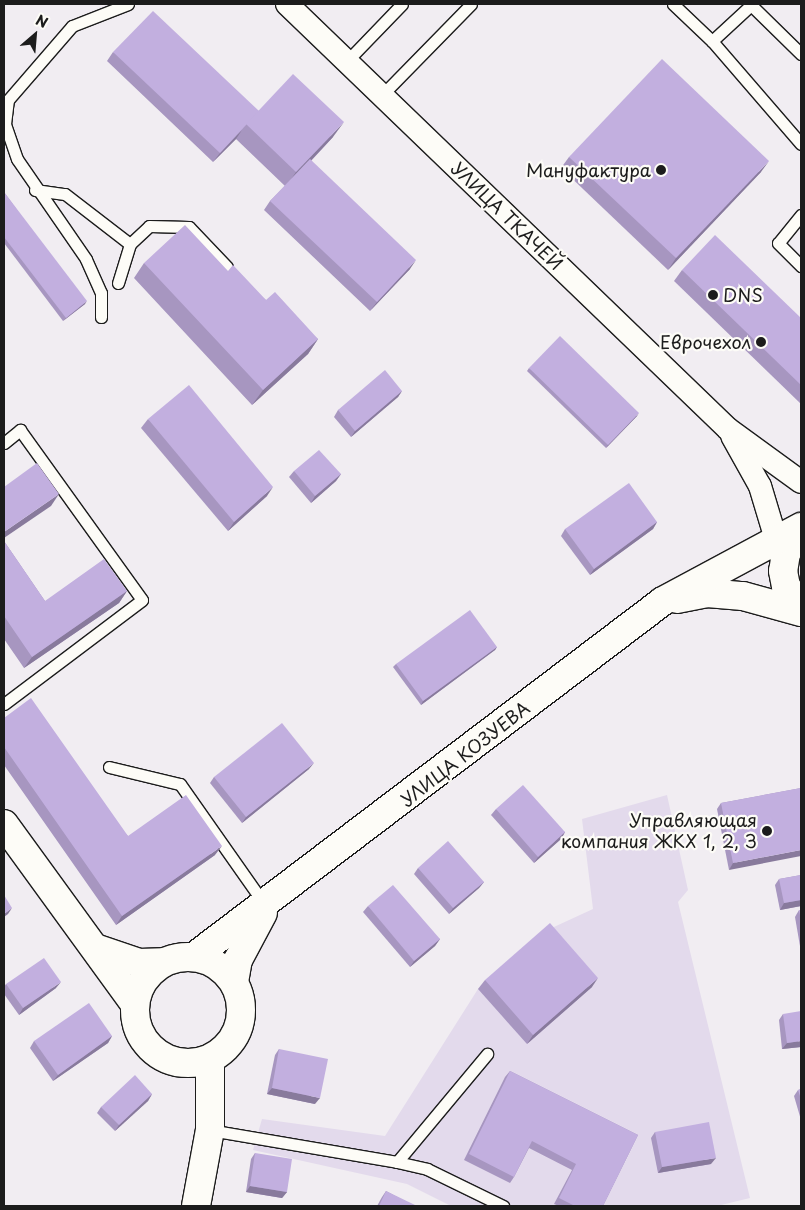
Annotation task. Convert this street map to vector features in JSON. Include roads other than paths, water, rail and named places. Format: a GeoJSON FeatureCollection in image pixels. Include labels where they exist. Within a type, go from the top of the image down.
{"type":"FeatureCollection","features":[{"type":"Feature","properties":{"kind":"street","name":"УЛИЦА ТКАЧЕЙ"},"geometry":{"type":"LineString","coordinates":[[287,4],[728,429],[801,482]]}},
{"type":"Feature","properties":{"kind":"street","name":"УЛИЦА ТКАЧЕЙ"},"geometry":{"type":"LineString","coordinates":[[728,429],[760,486],[794,532]]}},
{"type":"Feature","properties":{"kind":"street"},"geometry":{"type":"LineString","coordinates":[[794,532],[786,553],[783,571],[786,586],[801,608]]}},
{"type":"Feature","properties":{"kind":"street","name":"УЛИЦА КОЗУЕВА"},"geometry":{"type":"LineString","coordinates":[[195,956],[266,906],[663,601],[794,532]]}},
{"type":"Feature","properties":{"kind":"street","name":"УЛИЦА КОЗУЕВА"},"geometry":{"type":"LineString","coordinates":[[663,601],[707,593],[776,603],[801,612]]}},
{"type":"Feature","properties":{"kind":"street"},"geometry":{"type":"LineString","coordinates":[[4,824],[134,1003]]}},
{"type":"Feature","properties":{"kind":"street","name":"УЛИЦА КОЗУЕВА"},"geometry":{"type":"LineString","coordinates":[[210,1059],[235,1036],[241,1018],[234,982],[238,960],[266,906]]}},
{"type":"Feature","properties":{"kind":"street"},"geometry":{"type":"LineString","coordinates":[[95,948],[139,963],[162,962],[195,956],[218,966],[234,982]]}},
{"type":"Feature","properties":{"kind":"street"},"geometry":{"type":"LineString","coordinates":[[162,962],[142,980],[134,1003],[136,1026],[148,1047],[167,1060],[189,1064],[210,1059],[210,1130],[196,1206]]}},
{"type":"Feature","properties":{"kind":"lane"},"geometry":{"type":"LineString","coordinates":[[101,317],[101,292],[86,259],[35,190],[16,159],[5,124],[8,100],[72,26],[128,4]]}},
{"type":"Feature","properties":{"kind":"lane"},"geometry":{"type":"LineString","coordinates":[[347,61],[402,4]]}},
{"type":"Feature","properties":{"kind":"lane"},"geometry":{"type":"LineString","coordinates":[[382,95],[471,4]]}},
{"type":"Feature","properties":{"kind":"lane"},"geometry":{"type":"LineString","coordinates":[[673,4],[712,41],[801,144]]}},
{"type":"Feature","properties":{"kind":"lane"},"geometry":{"type":"LineString","coordinates":[[712,41],[751,5],[801,54]]}},
{"type":"Feature","properties":{"kind":"lane"},"geometry":{"type":"LineString","coordinates":[[35,190],[65,194],[130,244]]}},
{"type":"Feature","properties":{"kind":"lane"},"geometry":{"type":"LineString","coordinates":[[801,215],[778,243],[801,266]]}},
{"type":"Feature","properties":{"kind":"lane"},"geometry":{"type":"LineString","coordinates":[[118,284],[130,244],[149,226],[190,227],[226,267]]}},
{"type":"Feature","properties":{"kind":"lane"},"geometry":{"type":"LineString","coordinates":[[4,443],[20,430],[142,600],[4,704]]}},
{"type":"Feature","properties":{"kind":"lane"},"geometry":{"type":"LineString","coordinates":[[108,767],[180,784],[266,906]]}},
{"type":"Feature","properties":{"kind":"lane"},"geometry":{"type":"LineString","coordinates":[[396,1162],[487,1054]]}},
{"type":"Feature","properties":{"kind":"lane"},"geometry":{"type":"LineString","coordinates":[[210,1130],[396,1162],[426,1169],[503,1206]]}},
{"type":"Feature","properties":{"kind":"place","name":"Мануфактура"},"geometry":{"type":"Point","coordinates":[661,170]}},
{"type":"Feature","properties":{"kind":"place","name":"DNS"},"geometry":{"type":"Point","coordinates":[713,295]}},
{"type":"Feature","properties":{"kind":"place","name":"Еврочехол"},"geometry":{"type":"Point","coordinates":[761,342]}},
{"type":"Feature","properties":{"kind":"place","name":"Управляющая компания ЖКХ 1, 2, 3"},"geometry":{"type":"Point","coordinates":[767,831]}}]}
